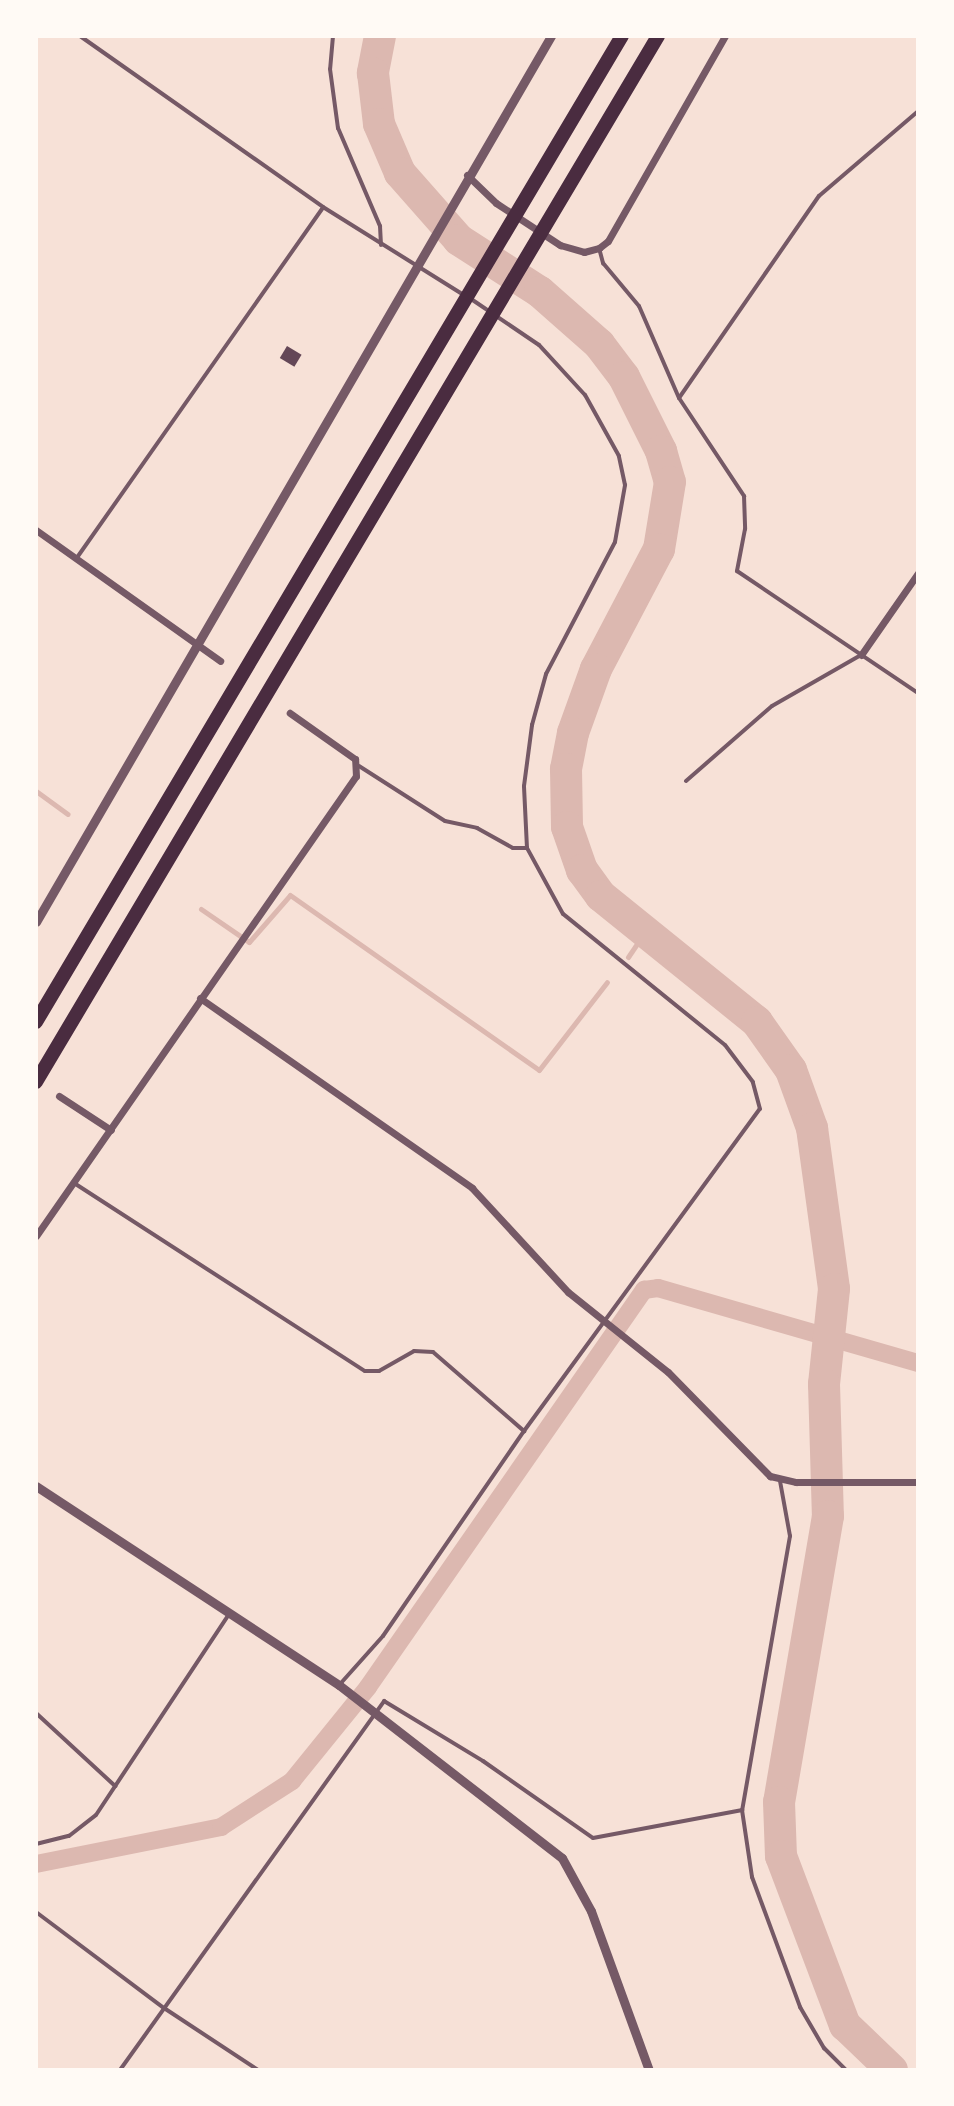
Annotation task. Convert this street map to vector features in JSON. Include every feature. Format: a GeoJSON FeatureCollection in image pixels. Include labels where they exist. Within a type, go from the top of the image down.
{"type":"FeatureCollection","features":[{"type":"Feature","properties":{"kind":"highway"},"geometry":{"type":"LineString","coordinates":[[36,1022],[622,36]]}},
{"type":"Feature","properties":{"kind":"highway"},"geometry":{"type":"LineString","coordinates":[[36,1082],[658,36]]}},
{"type":"Feature","properties":{"kind":"street"},"geometry":{"type":"LineString","coordinates":[[36,922],[194,643],[551,36]]}},
{"type":"Feature","properties":{"kind":"street"},"geometry":{"type":"LineString","coordinates":[[467,175],[496,203],[560,245],[584,252],[599,248],[608,241],[725,36]]}},
{"type":"Feature","properties":{"kind":"street"},"geometry":{"type":"LineString","coordinates":[[36,530],[220,661]]}},
{"type":"Feature","properties":{"kind":"street"},"geometry":{"type":"LineString","coordinates":[[861,655],[918,573]]}},
{"type":"Feature","properties":{"kind":"street"},"geometry":{"type":"LineString","coordinates":[[36,1236],[359,766],[290,713]]}},
{"type":"Feature","properties":{"kind":"street"},"geometry":{"type":"LineString","coordinates":[[200,998],[472,1188],[568,1292],[622,1334],[780,1481],[918,1482]]}},
{"type":"Feature","properties":{"kind":"street"},"geometry":{"type":"LineString","coordinates":[[59,1096],[111,1130]]}},
{"type":"Feature","properties":{"kind":"street"},"geometry":{"type":"LineString","coordinates":[[36,1486],[343,1688],[562,1858],[591,1911],[649,2070]]}},
{"type":"Feature","properties":{"kind":"lane"},"geometry":{"type":"LineString","coordinates":[[80,36],[323,207],[511,323],[558,362],[585,395],[623,469],[625,505],[615,542],[546,674],[532,725],[524,786],[527,848],[563,914],[725,1045],[753,1082],[760,1109],[607,1323],[524,1431],[383,1636],[343,1688]]}},
{"type":"Feature","properties":{"kind":"lane"},"geometry":{"type":"LineString","coordinates":[[333,36],[330,69],[338,128],[380,226],[381,245]]}},
{"type":"Feature","properties":{"kind":"lane"},"geometry":{"type":"LineString","coordinates":[[679,398],[819,196],[918,111]]}},
{"type":"Feature","properties":{"kind":"lane"},"geometry":{"type":"LineString","coordinates":[[76,559],[323,207]]}},
{"type":"Feature","properties":{"kind":"lane"},"geometry":{"type":"LineString","coordinates":[[599,248],[603,263],[639,306],[679,398],[744,496],[745,529],[737,571],[918,693]]}},
{"type":"Feature","properties":{"kind":"lane"},"geometry":{"type":"LineString","coordinates":[[686,781],[772,706],[861,655]]}},
{"type":"Feature","properties":{"kind":"lane"},"geometry":{"type":"LineString","coordinates":[[359,766],[445,821],[477,828],[513,848],[527,848]]}},
{"type":"Feature","properties":{"kind":"lane"},"geometry":{"type":"LineString","coordinates":[[74,1183],[365,1371],[379,1371],[414,1351],[433,1352],[524,1431]]}},
{"type":"Feature","properties":{"kind":"lane"},"geometry":{"type":"LineString","coordinates":[[780,1481],[789,1511],[789,1547],[742,1810],[752,1877],[800,2007],[824,2048],[846,2070]]}},
{"type":"Feature","properties":{"kind":"lane"},"geometry":{"type":"LineString","coordinates":[[36,1844],[82,1829],[115,1786],[230,1611]]}},
{"type":"Feature","properties":{"kind":"lane"},"geometry":{"type":"LineString","coordinates":[[120,2070],[372,1709],[384,1701],[593,1838],[742,1810]]}},
{"type":"Feature","properties":{"kind":"lane"},"geometry":{"type":"LineString","coordinates":[[36,1713],[115,1786]]}},
{"type":"Feature","properties":{"kind":"lane"},"geometry":{"type":"LineString","coordinates":[[36,1912],[164,2008],[258,2070]]}},
{"type":"Feature","properties":{"kind":"building"},"geometry":{"type":"Polygon","coordinates":[[[287,346],[302,355],[294,367],[280,358],[287,346]]]}},
{"type":"Feature","properties":{"kind":"waterway"},"geometry":{"type":"LineString","coordinates":[[380,36],[373,73],[379,124],[400,173],[459,240],[540,292],[599,344],[624,377],[661,451],[670,482],[659,549],[596,669],[573,733],[566,769],[567,827],[582,870],[601,896],[757,1022],[791,1070],[812,1128],[834,1289],[824,1384],[828,1516],[779,1802],[781,1856],[845,2025],[892,2070]]}},
{"type":"Feature","properties":{"kind":"waterway"},"geometry":{"type":"LineString","coordinates":[[36,791],[68,814]]}},
{"type":"Feature","properties":{"kind":"waterway"},"geometry":{"type":"LineString","coordinates":[[201,909],[249,942],[290,895],[539,1070],[607,982]]}},
{"type":"Feature","properties":{"kind":"waterway"},"geometry":{"type":"LineString","coordinates":[[628,957],[647,929]]}},
{"type":"Feature","properties":{"kind":"waterway"},"geometry":{"type":"LineString","coordinates":[[36,1864],[221,1827],[292,1781],[368,1687],[644,1290],[658,1288],[918,1363]]}}]}
